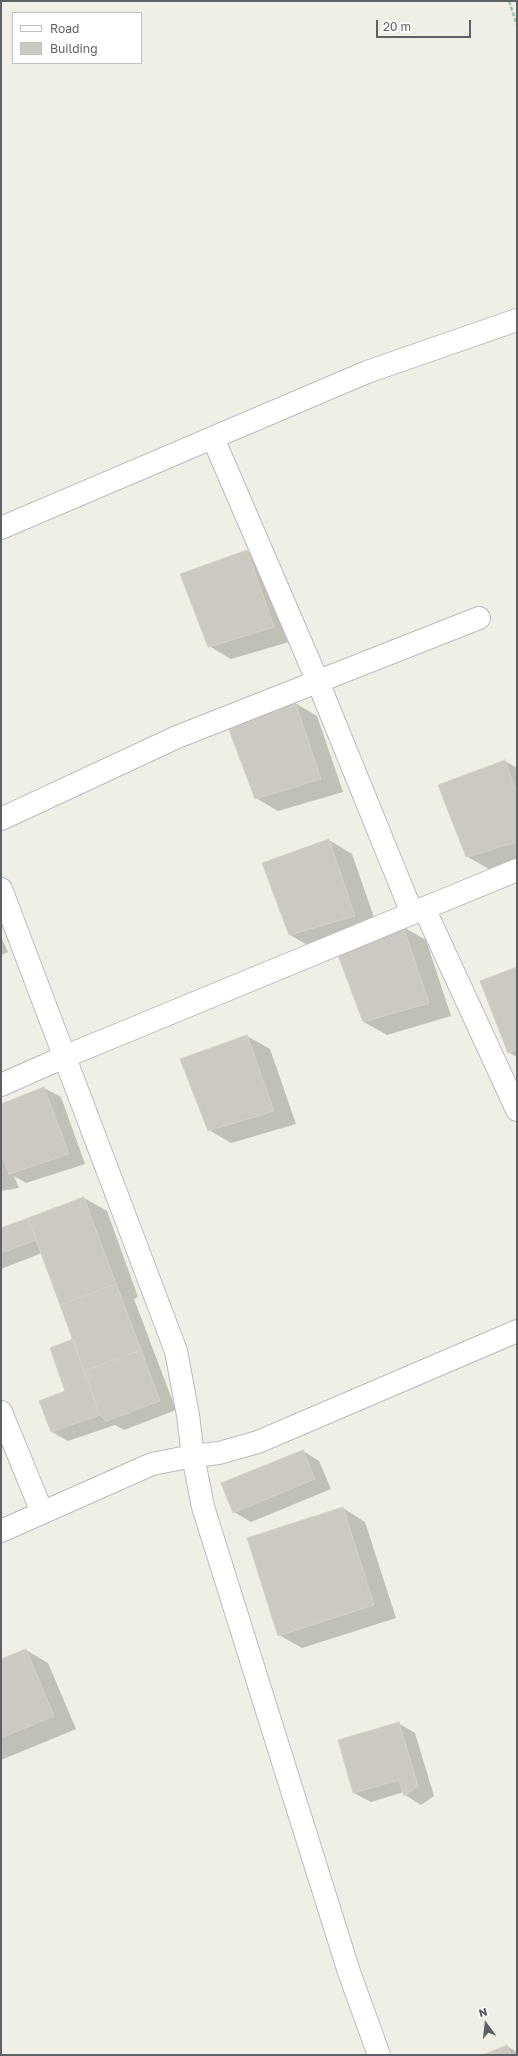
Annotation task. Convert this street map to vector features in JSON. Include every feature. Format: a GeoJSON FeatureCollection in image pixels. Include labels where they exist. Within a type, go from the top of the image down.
{"type":"FeatureCollection","features":[{"type":"Feature","properties":{"kind":"street"},"geometry":{"type":"LineString","coordinates":[[1,528],[367,372],[517,320]]}},
{"type":"Feature","properties":{"kind":"street"},"geometry":{"type":"LineString","coordinates":[[213,438],[418,910],[517,1110]]}},
{"type":"Feature","properties":{"kind":"street"},"geometry":{"type":"LineString","coordinates":[[1,819],[177,737],[479,618]]}},
{"type":"Feature","properties":{"kind":"street"},"geometry":{"type":"LineString","coordinates":[[1,1085],[64,1057],[517,870]]}},
{"type":"Feature","properties":{"kind":"street"},"geometry":{"type":"LineString","coordinates":[[1,889],[176,1351],[188,1415],[193,1456],[208,1522],[349,1972],[380,2055]]}},
{"type":"Feature","properties":{"kind":"street"},"geometry":{"type":"LineString","coordinates":[[1,1530],[152,1464],[219,1452],[258,1442],[517,1331]]}},
{"type":"Feature","properties":{"kind":"street"},"geometry":{"type":"LineString","coordinates":[[1,1412],[42,1512]]}},
{"type":"Feature","properties":{"kind":"path"},"geometry":{"type":"LineString","coordinates":[[509,1],[517,25]]}},
{"type":"Feature","properties":{"kind":"building"},"geometry":{"type":"Polygon","coordinates":[[[247,550],[274,627],[208,647],[180,574],[247,550]]]}},
{"type":"Feature","properties":{"kind":"building"},"geometry":{"type":"Polygon","coordinates":[[[295,702],[321,779],[255,799],[228,727],[295,702]]]}},
{"type":"Feature","properties":{"kind":"building"},"geometry":{"type":"Polygon","coordinates":[[[505,760],[517,793],[517,842],[466,857],[438,785],[505,760]]]}},
{"type":"Feature","properties":{"kind":"building"},"geometry":{"type":"Polygon","coordinates":[[[329,839],[355,916],[289,935],[262,863],[329,839]]]}},
{"type":"Feature","properties":{"kind":"building"},"geometry":{"type":"Polygon","coordinates":[[[403,926],[429,1003],[363,1022],[336,950],[403,926]]]}},
{"type":"Feature","properties":{"kind":"building"},"geometry":{"type":"Polygon","coordinates":[[[517,967],[517,1050],[508,1053],[480,981],[517,967]]]}},
{"type":"Feature","properties":{"kind":"building"},"geometry":{"type":"Polygon","coordinates":[[[247,1035],[274,1111],[208,1131],[180,1059],[247,1035]]]}},
{"type":"Feature","properties":{"kind":"building"},"geometry":{"type":"Polygon","coordinates":[[[44,1087],[69,1154],[9,1174],[1,1153],[1,1104],[44,1087]]]}},
{"type":"Feature","properties":{"kind":"building"},"geometry":{"type":"Polygon","coordinates":[[[84,1197],[116,1284],[60,1305],[28,1218],[84,1197]]]}},
{"type":"Feature","properties":{"kind":"building"},"geometry":{"type":"Polygon","coordinates":[[[28,1218],[36,1240],[1,1253],[1,1228],[28,1218]]]}},
{"type":"Feature","properties":{"kind":"building"},"geometry":{"type":"Polygon","coordinates":[[[116,1284],[141,1350],[84,1371],[60,1305],[116,1284]]]}},
{"type":"Feature","properties":{"kind":"building"},"geometry":{"type":"Polygon","coordinates":[[[73,1339],[100,1415],[51,1432],[39,1401],[65,1391],[50,1348],[73,1339]]]}},
{"type":"Feature","properties":{"kind":"building"},"geometry":{"type":"Polygon","coordinates":[[[141,1350],[160,1401],[106,1421],[100,1415],[84,1371],[141,1350]]]}},
{"type":"Feature","properties":{"kind":"building"},"geometry":{"type":"Polygon","coordinates":[[[303,1450],[315,1479],[233,1513],[221,1483],[303,1450]]]}},
{"type":"Feature","properties":{"kind":"building"},"geometry":{"type":"Polygon","coordinates":[[[343,1507],[374,1605],[278,1636],[247,1538],[343,1507]]]}},
{"type":"Feature","properties":{"kind":"building"},"geometry":{"type":"Polygon","coordinates":[[[26,1649],[54,1716],[1,1738],[1,1659],[26,1649]]]}},
{"type":"Feature","properties":{"kind":"building"},"geometry":{"type":"Polygon","coordinates":[[[399,1722],[418,1786],[404,1796],[399,1780],[353,1793],[338,1740],[399,1722]]]}},
{"type":"Feature","properties":{"kind":"building"},"geometry":{"type":"Polygon","coordinates":[[[507,2045],[511,2055],[483,2055],[507,2045]]]}}]}
